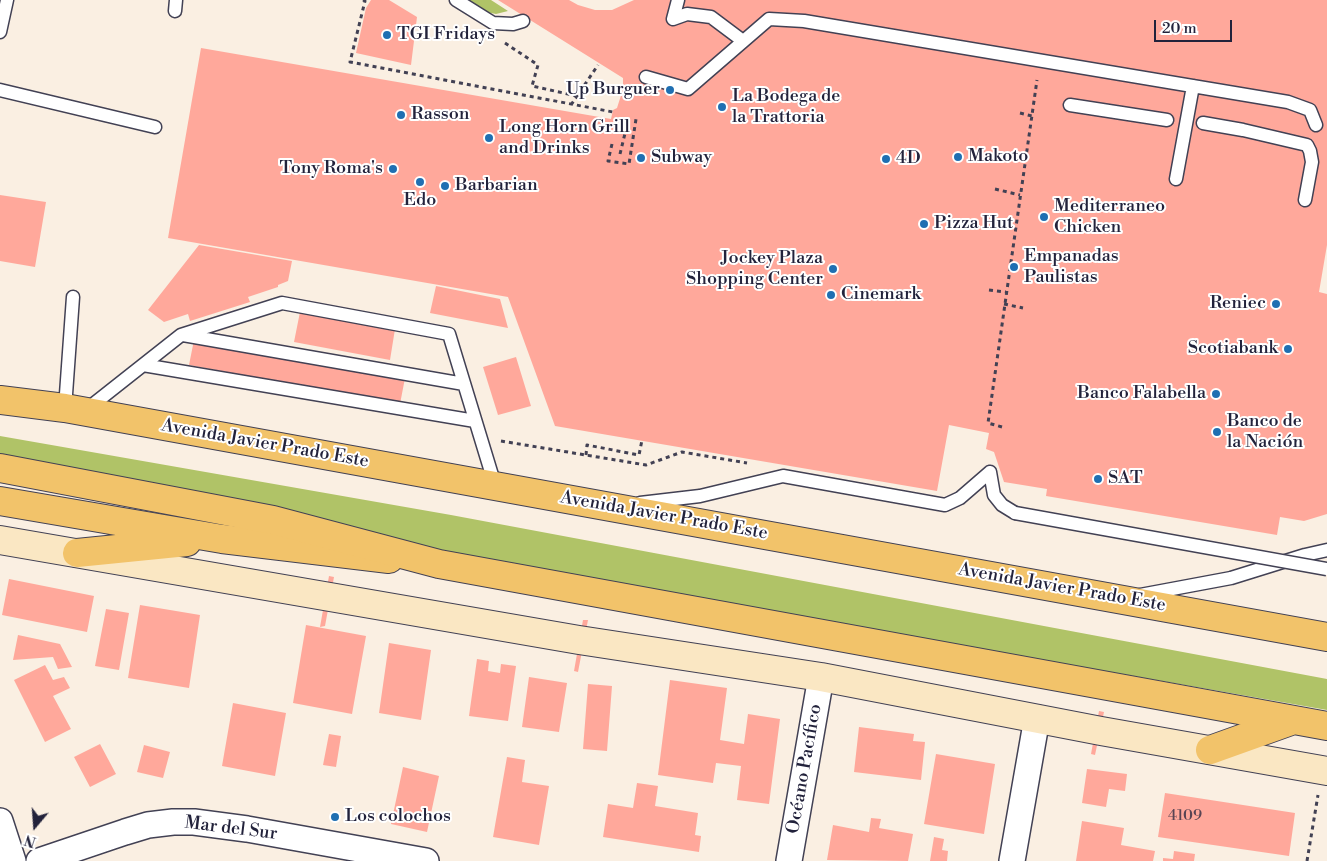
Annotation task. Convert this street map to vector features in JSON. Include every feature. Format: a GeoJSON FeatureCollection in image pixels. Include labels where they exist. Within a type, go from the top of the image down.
{"type":"FeatureCollection","features":[{"type":"Feature","properties":{"kind":"main road","name":"Avenida Javier Prado Este"},"geometry":{"type":"LineString","coordinates":[[0,396],[1123,598],[1327,637]]}},
{"type":"Feature","properties":{"kind":"main road"},"geometry":{"type":"LineString","coordinates":[[0,400],[75,410]]}},
{"type":"Feature","properties":{"kind":"main road"},"geometry":{"type":"LineString","coordinates":[[0,468],[273,520],[439,564]]}},
{"type":"Feature","properties":{"kind":"main road"},"geometry":{"type":"LineString","coordinates":[[0,500],[222,539],[439,564],[1327,726]]}},
{"type":"Feature","properties":{"kind":"main road"},"geometry":{"type":"LineString","coordinates":[[77,553],[222,539]]}},
{"type":"Feature","properties":{"kind":"main road"},"geometry":{"type":"LineString","coordinates":[[0,540],[579,640],[821,677],[1210,750],[1323,782]]}},
{"type":"Feature","properties":{"kind":"main road"},"geometry":{"type":"LineString","coordinates":[[1210,750],[1292,720]]}},
{"type":"Feature","properties":{"kind":"street","name":"Océano Pacífico"},"geometry":{"type":"LineString","coordinates":[[789,861],[821,677]]}},
{"type":"Feature","properties":{"kind":"street"},"geometry":{"type":"LineString","coordinates":[[1012,861],[1036,718]]}},
{"type":"Feature","properties":{"kind":"street"},"geometry":{"type":"LineString","coordinates":[[0,821],[13,861]]}},
{"type":"Feature","properties":{"kind":"street","name":"Mar del Sur"},"geometry":{"type":"LineString","coordinates":[[39,861],[148,825],[194,822],[247,829],[426,861]]}},
{"type":"Feature","properties":{"kind":"lane"},"geometry":{"type":"LineString","coordinates":[[0,32],[6,0]]}},
{"type":"Feature","properties":{"kind":"lane"},"geometry":{"type":"LineString","coordinates":[[456,0],[493,23],[514,24],[523,21]]}},
{"type":"Feature","properties":{"kind":"lane"},"geometry":{"type":"LineString","coordinates":[[678,0],[674,19],[687,14],[711,17],[743,41]]}},
{"type":"Feature","properties":{"kind":"lane"},"geometry":{"type":"LineString","coordinates":[[646,77],[688,89],[769,19],[804,21],[1288,102],[1310,110],[1316,126]]}},
{"type":"Feature","properties":{"kind":"lane"},"geometry":{"type":"LineString","coordinates":[[1176,179],[1193,86]]}},
{"type":"Feature","properties":{"kind":"lane"},"geometry":{"type":"LineString","coordinates":[[0,90],[156,126]]}},
{"type":"Feature","properties":{"kind":"lane"},"geometry":{"type":"LineString","coordinates":[[1070,105],[1167,120]]}},
{"type":"Feature","properties":{"kind":"lane"},"geometry":{"type":"LineString","coordinates":[[1203,123],[1243,128],[1307,145],[1312,162],[1306,200]]}},
{"type":"Feature","properties":{"kind":"lane"},"geometry":{"type":"LineString","coordinates":[[73,297],[75,410]]}},
{"type":"Feature","properties":{"kind":"lane"},"geometry":{"type":"LineString","coordinates":[[75,410],[143,365],[181,335],[282,303],[449,334],[495,485]]}},
{"type":"Feature","properties":{"kind":"lane"},"geometry":{"type":"LineString","coordinates":[[181,335],[464,384]]}},
{"type":"Feature","properties":{"kind":"lane"},"geometry":{"type":"LineString","coordinates":[[143,365],[475,420]]}},
{"type":"Feature","properties":{"kind":"lane"},"geometry":{"type":"LineString","coordinates":[[615,507],[700,496],[783,476],[945,505],[960,498],[990,472],[994,495],[1002,505],[1015,512],[1327,569]]}},
{"type":"Feature","properties":{"kind":"lane"},"geometry":{"type":"LineString","coordinates":[[1123,598],[1231,578],[1305,554],[1327,550]]}},
{"type":"Feature","properties":{"kind":"path"},"geometry":{"type":"LineString","coordinates":[[363,0],[365,1],[350,62],[613,112]]}},
{"type":"Feature","properties":{"kind":"path"},"geometry":{"type":"LineString","coordinates":[[572,105],[598,65]]}},
{"type":"Feature","properties":{"kind":"path"},"geometry":{"type":"LineString","coordinates":[[1002,427],[988,424],[1038,77]]}},
{"type":"Feature","properties":{"kind":"path"},"geometry":{"type":"LineString","coordinates":[[532,86],[577,96]]}},
{"type":"Feature","properties":{"kind":"path"},"geometry":{"type":"LineString","coordinates":[[1020,113],[1032,116]]}},
{"type":"Feature","properties":{"kind":"path"},"geometry":{"type":"LineString","coordinates":[[620,154],[628,117]]}},
{"type":"Feature","properties":{"kind":"path"},"geometry":{"type":"LineString","coordinates":[[612,144],[608,160],[629,164],[636,119]]}},
{"type":"Feature","properties":{"kind":"path"},"geometry":{"type":"LineString","coordinates":[[995,189],[1020,195]]}},
{"type":"Feature","properties":{"kind":"path"},"geometry":{"type":"LineString","coordinates":[[989,290],[1006,293]]}},
{"type":"Feature","properties":{"kind":"path"},"geometry":{"type":"LineString","coordinates":[[1004,304],[1022,308]]}},
{"type":"Feature","properties":{"kind":"path"},"geometry":{"type":"LineString","coordinates":[[481,438],[646,465],[682,452],[751,464]]}},
{"type":"Feature","properties":{"kind":"path"},"geometry":{"type":"LineString","coordinates":[[586,455],[587,445],[639,455],[642,440]]}},
{"type":"Feature","properties":{"kind":"path"},"geometry":{"type":"LineString","coordinates":[[1307,861],[1323,782]]}},
{"type":"Feature","properties":{"kind":"green space"},"geometry":{"type":"Polygon","coordinates":[[[469,0],[491,0],[508,11],[496,14],[486,12],[469,0]]]}},
{"type":"Feature","properties":{"kind":"green space"},"geometry":{"type":"Polygon","coordinates":[[[0,436],[451,515],[1327,679],[1327,710],[126,499],[0,470],[0,436]]]}},
{"type":"Feature","properties":{"kind":"building","name":"TGI Fridays"},"geometry":{"type":"Polygon","coordinates":[[[371,0],[389,0],[417,17],[411,65],[356,53],[366,8],[371,0]]]}},
{"type":"Feature","properties":{"kind":"building","name":"Jockey Plaza Shopping Center"},"geometry":{"type":"Polygon","coordinates":[[[498,0],[569,0],[595,10],[612,10],[634,0],[1327,0],[1327,245],[1319,292],[1327,294],[1327,514],[1304,521],[1280,517],[1277,535],[1046,496],[1047,489],[1004,482],[994,452],[986,449],[989,433],[949,425],[937,491],[555,426],[508,297],[168,238],[201,48],[611,119],[623,89],[623,78],[498,0]]]}},
{"type":"Feature","properties":{"kind":"building"},"geometry":{"type":"Polygon","coordinates":[[[0,195],[46,202],[35,267],[0,261],[0,195]]]}},
{"type":"Feature","properties":{"kind":"building"},"geometry":{"type":"Polygon","coordinates":[[[199,245],[292,261],[288,281],[278,285],[278,287],[248,297],[250,302],[190,321],[188,314],[164,322],[148,310],[199,245]]]}},
{"type":"Feature","properties":{"kind":"building"},"geometry":{"type":"Polygon","coordinates":[[[436,286],[500,299],[508,328],[430,313],[436,286]]]}},
{"type":"Feature","properties":{"kind":"building"},"geometry":{"type":"Polygon","coordinates":[[[300,312],[395,329],[390,360],[294,342],[300,312]]]}},
{"type":"Feature","properties":{"kind":"building"},"geometry":{"type":"Polygon","coordinates":[[[194,340],[405,378],[400,404],[189,365],[194,340]]]}},
{"type":"Feature","properties":{"kind":"building"},"geometry":{"type":"Polygon","coordinates":[[[516,357],[531,406],[498,415],[483,367],[516,357]]]}},
{"type":"Feature","properties":{"kind":"building"},"geometry":{"type":"Polygon","coordinates":[[[329,576],[334,577],[325,626],[320,627],[329,576]]]}},
{"type":"Feature","properties":{"kind":"building"},"geometry":{"type":"Polygon","coordinates":[[[9,579],[94,596],[87,632],[2,615],[9,579]]]}},
{"type":"Feature","properties":{"kind":"building"},"geometry":{"type":"Polygon","coordinates":[[[140,605],[200,615],[189,688],[128,678],[140,605]]]}},
{"type":"Feature","properties":{"kind":"building"},"geometry":{"type":"Polygon","coordinates":[[[106,609],[129,613],[119,670],[95,666],[106,609]]]}},
{"type":"Feature","properties":{"kind":"building"},"geometry":{"type":"Polygon","coordinates":[[[583,620],[588,620],[578,672],[574,671],[583,620]]]}},
{"type":"Feature","properties":{"kind":"building"},"geometry":{"type":"Polygon","coordinates":[[[306,625],[366,636],[352,714],[293,703],[306,625]]]}},
{"type":"Feature","properties":{"kind":"building"},"geometry":{"type":"Polygon","coordinates":[[[18,635],[60,644],[72,667],[58,669],[53,657],[13,660],[18,635]]]}},
{"type":"Feature","properties":{"kind":"building"},"geometry":{"type":"Polygon","coordinates":[[[389,643],[431,650],[421,720],[379,713],[389,643]]]}},
{"type":"Feature","properties":{"kind":"building"},"geometry":{"type":"Polygon","coordinates":[[[477,659],[489,661],[488,671],[500,673],[501,664],[516,666],[508,721],[469,716],[477,659]]]}},
{"type":"Feature","properties":{"kind":"building"},"geometry":{"type":"Polygon","coordinates":[[[45,665],[53,680],[64,677],[70,688],[53,696],[71,729],[45,742],[14,680],[45,665]]]}},
{"type":"Feature","properties":{"kind":"building"},"geometry":{"type":"Polygon","coordinates":[[[529,677],[567,683],[559,732],[522,727],[529,677]]]}},
{"type":"Feature","properties":{"kind":"building"},"geometry":{"type":"Polygon","coordinates":[[[670,680],[727,688],[720,740],[744,744],[748,714],[780,719],[769,804],[737,800],[741,766],[716,763],[713,783],[658,775],[670,680]]]}},
{"type":"Feature","properties":{"kind":"building"},"geometry":{"type":"Polygon","coordinates":[[[588,684],[612,686],[607,751],[583,749],[588,684]]]}},
{"type":"Feature","properties":{"kind":"building"},"geometry":{"type":"Polygon","coordinates":[[[233,703],[286,713],[275,776],[222,766],[233,703]]]}},
{"type":"Feature","properties":{"kind":"building"},"geometry":{"type":"Polygon","coordinates":[[[1099,711],[1104,712],[1095,755],[1091,754],[1099,711]]]}},
{"type":"Feature","properties":{"kind":"building"},"geometry":{"type":"Polygon","coordinates":[[[859,727],[914,734],[913,741],[925,742],[921,780],[854,772],[859,727]]]}},
{"type":"Feature","properties":{"kind":"building"},"geometry":{"type":"Polygon","coordinates":[[[329,734],[341,736],[336,767],[323,765],[329,734]]]}},
{"type":"Feature","properties":{"kind":"building"},"geometry":{"type":"Polygon","coordinates":[[[100,744],[116,774],[90,787],[74,757],[100,744]]]}},
{"type":"Feature","properties":{"kind":"building"},"geometry":{"type":"Polygon","coordinates":[[[144,745],[170,752],[163,778],[137,772],[144,745]]]}},
{"type":"Feature","properties":{"kind":"building"},"geometry":{"type":"Polygon","coordinates":[[[936,754],[995,764],[984,834],[924,824],[936,754]]]}},
{"type":"Feature","properties":{"kind":"building"},"geometry":{"type":"Polygon","coordinates":[[[507,757],[525,760],[522,782],[549,786],[539,845],[493,837],[507,757]]]}},
{"type":"Feature","properties":{"kind":"building"},"geometry":{"type":"Polygon","coordinates":[[[403,767],[439,776],[427,832],[391,824],[403,767]]]}},
{"type":"Feature","properties":{"kind":"building"},"geometry":{"type":"Polygon","coordinates":[[[1087,769],[1127,774],[1125,791],[1109,789],[1106,807],[1082,803],[1087,769]]]}},
{"type":"Feature","properties":{"kind":"building"},"geometry":{"type":"Polygon","coordinates":[[[637,783],[658,786],[655,806],[698,813],[695,835],[701,836],[699,852],[603,837],[608,804],[633,808],[637,783]]]}},
{"type":"Feature","properties":{"kind":"building"},"geometry":{"type":"Polygon","coordinates":[[[1165,793],[1295,813],[1289,856],[1158,837],[1165,793]]]}},
{"type":"Feature","properties":{"kind":"building"},"geometry":{"type":"Polygon","coordinates":[[[871,818],[881,819],[879,828],[913,834],[908,861],[827,860],[833,825],[869,832],[871,818]]]}},
{"type":"Feature","properties":{"kind":"building"},"geometry":{"type":"Polygon","coordinates":[[[1082,821],[1124,828],[1121,845],[1155,851],[1153,861],[1076,861],[1082,821]]]}},
{"type":"Feature","properties":{"kind":"building"},"geometry":{"type":"Polygon","coordinates":[[[934,837],[944,839],[942,850],[948,851],[947,861],[930,861],[934,837]]]}},
{"type":"Feature","properties":{"kind":"building"},"geometry":{"type":"Polygon","coordinates":[[[1174,851],[1195,854],[1194,861],[1163,861],[1163,858],[1173,859],[1174,851]]]}},
{"type":"Feature","properties":{"kind":"place","name":"TGI Fridays"},"geometry":{"type":"Point","coordinates":[387,35]}},
{"type":"Feature","properties":{"kind":"place","name":"Up Burguer"},"geometry":{"type":"Point","coordinates":[670,90]}},
{"type":"Feature","properties":{"kind":"place","name":"La Bodega de la Trattoria"},"geometry":{"type":"Point","coordinates":[722,107]}},
{"type":"Feature","properties":{"kind":"place","name":"Rasson"},"geometry":{"type":"Point","coordinates":[401,115]}},
{"type":"Feature","properties":{"kind":"place","name":"Long Horn Grill and Drinks"},"geometry":{"type":"Point","coordinates":[489,138]}},
{"type":"Feature","properties":{"kind":"place","name":"Makoto"},"geometry":{"type":"Point","coordinates":[958,157]}},
{"type":"Feature","properties":{"kind":"place","name":"Subway"},"geometry":{"type":"Point","coordinates":[641,158]}},
{"type":"Feature","properties":{"kind":"place","name":"4D"},"geometry":{"type":"Point","coordinates":[886,159]}},
{"type":"Feature","properties":{"kind":"place","name":"Tony Roma's"},"geometry":{"type":"Point","coordinates":[393,169]}},
{"type":"Feature","properties":{"kind":"place","name":"Edo"},"geometry":{"type":"Point","coordinates":[420,182]}},
{"type":"Feature","properties":{"kind":"place","name":"Barbarian"},"geometry":{"type":"Point","coordinates":[445,186]}},
{"type":"Feature","properties":{"kind":"place","name":"Mediterraneo Chicken"},"geometry":{"type":"Point","coordinates":[1044,217]}},
{"type":"Feature","properties":{"kind":"place","name":"Pizza Hut"},"geometry":{"type":"Point","coordinates":[924,224]}},
{"type":"Feature","properties":{"kind":"place","name":"Empanadas Paulistas"},"geometry":{"type":"Point","coordinates":[1014,267]}},
{"type":"Feature","properties":{"kind":"place","name":"Jockey Plaza Shopping Center"},"geometry":{"type":"Point","coordinates":[833,269]}},
{"type":"Feature","properties":{"kind":"place","name":"Cinemark"},"geometry":{"type":"Point","coordinates":[831,295]}},
{"type":"Feature","properties":{"kind":"place","name":"Reniec"},"geometry":{"type":"Point","coordinates":[1276,304]}},
{"type":"Feature","properties":{"kind":"place","name":"Scotiabank"},"geometry":{"type":"Point","coordinates":[1288,349]}},
{"type":"Feature","properties":{"kind":"place","name":"Banco Falabella"},"geometry":{"type":"Point","coordinates":[1216,394]}},
{"type":"Feature","properties":{"kind":"place","name":"Banco de la Nación"},"geometry":{"type":"Point","coordinates":[1217,432]}},
{"type":"Feature","properties":{"kind":"place","name":"SAT"},"geometry":{"type":"Point","coordinates":[1098,479]}},
{"type":"Feature","properties":{"kind":"place","name":"Los colochos"},"geometry":{"type":"Point","coordinates":[335,817]}}]}
